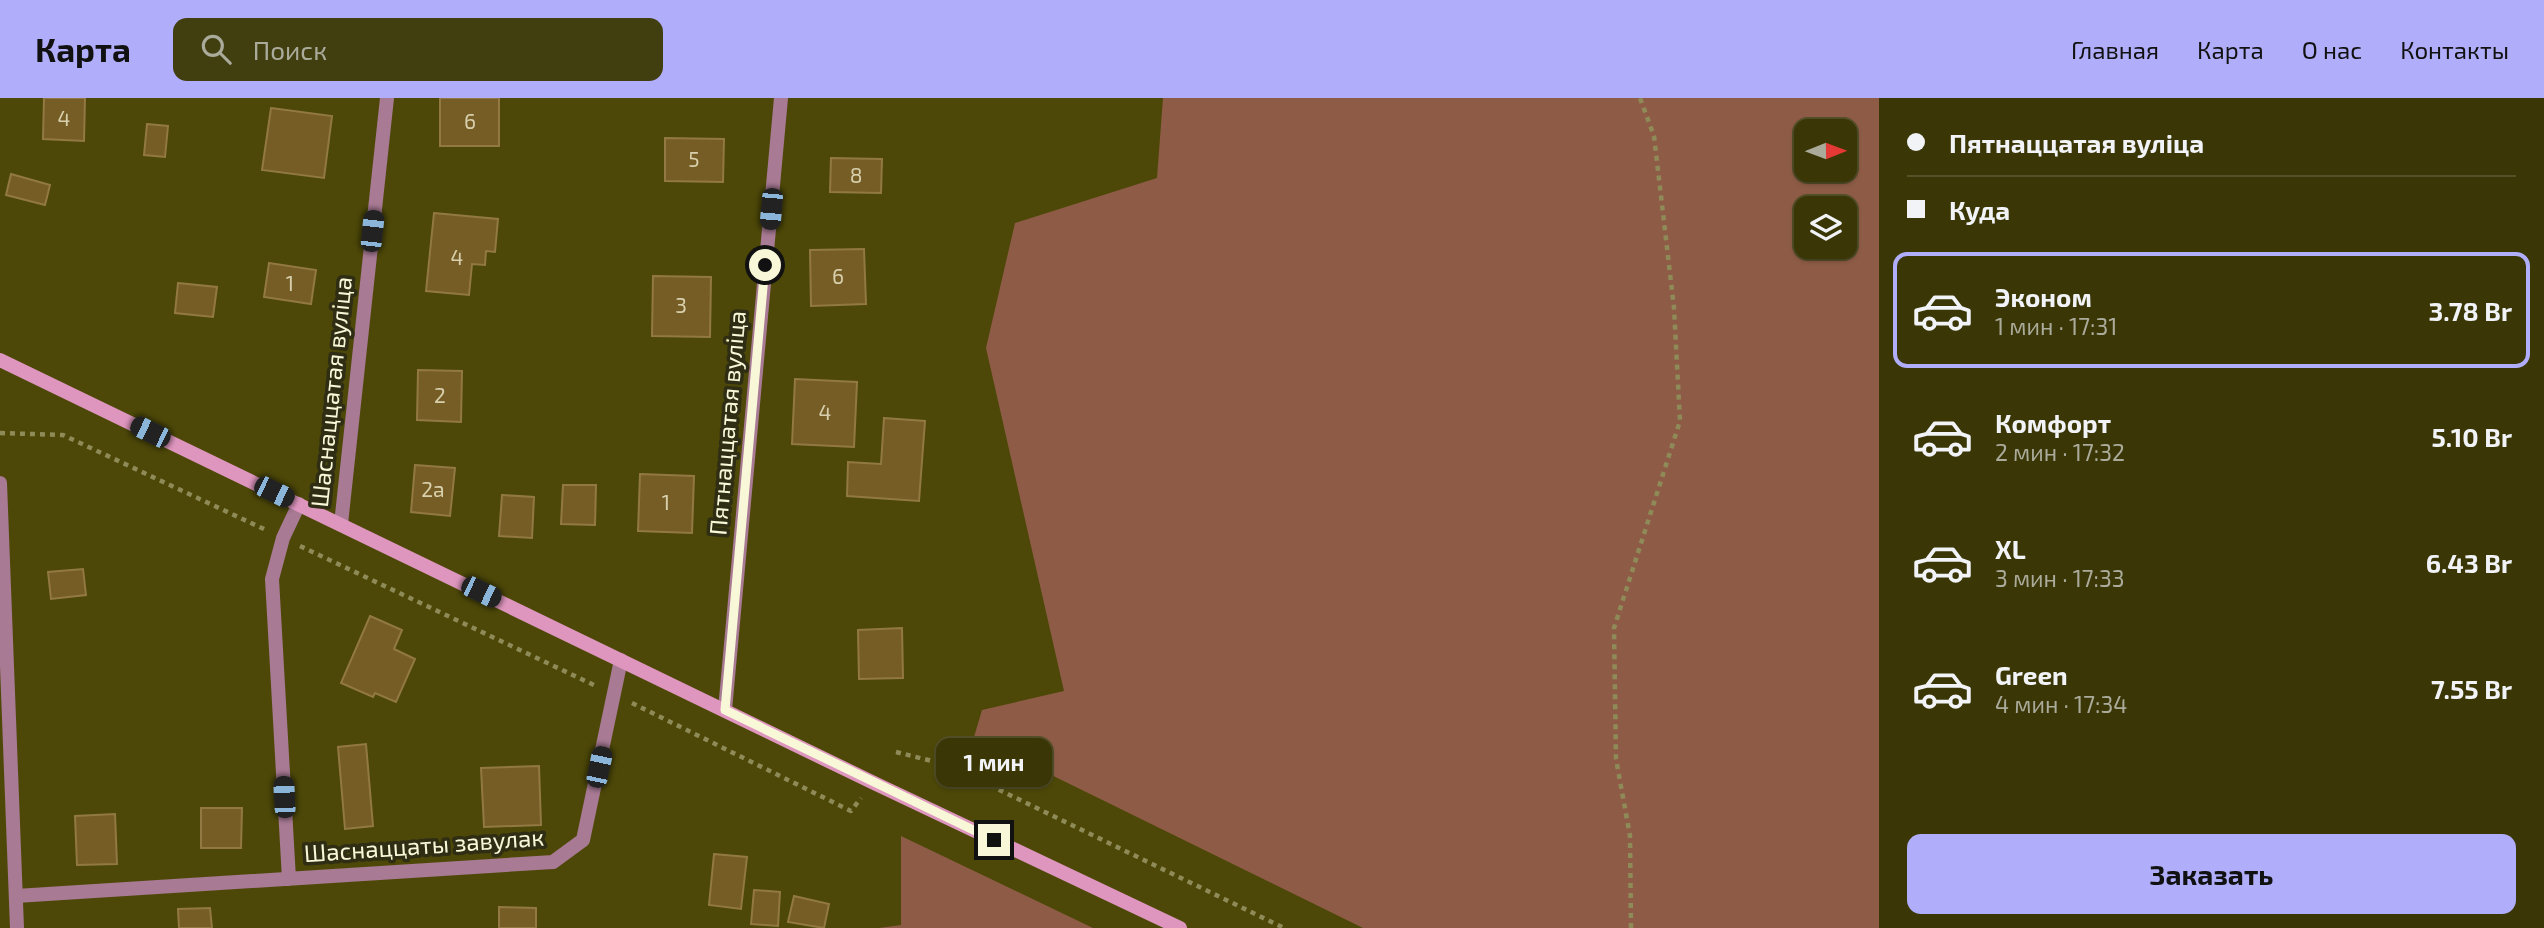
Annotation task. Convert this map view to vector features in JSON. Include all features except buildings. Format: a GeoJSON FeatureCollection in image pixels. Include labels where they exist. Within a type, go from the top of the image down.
{"type":"FeatureCollection","features":[{"type":"Feature","properties":{"kind":"main road"},"geometry":{"type":"LineString","coordinates":[[0,360],[1180,928]]}},
{"type":"Feature","properties":{"kind":"street","name":"Шаснаццатая вуліца"},"geometry":{"type":"LineString","coordinates":[[341,524],[387,98]]}},
{"type":"Feature","properties":{"kind":"street","name":"Пятнаццатая вуліца"},"geometry":{"type":"LineString","coordinates":[[725,710],[780,98]]}},
{"type":"Feature","properties":{"kind":"street"},"geometry":{"type":"LineString","coordinates":[[0,483],[17,928]]}},
{"type":"Feature","properties":{"kind":"street","name":"Шаснаццаты завулак"},"geometry":{"type":"LineString","coordinates":[[289,879],[272,579],[283,538],[299,504]]}},
{"type":"Feature","properties":{"kind":"street","name":"Шаснаццаты завулак"},"geometry":{"type":"LineString","coordinates":[[16,896],[553,862],[583,840],[621,660]]}},
{"type":"Feature","properties":{"kind":"path"},"geometry":{"type":"LineString","coordinates":[[1631,928],[1630,836],[1616,759],[1614,628],[1680,421],[1674,308],[1654,136],[1640,98]]}},
{"type":"Feature","properties":{"kind":"path"},"geometry":{"type":"LineString","coordinates":[[0,433],[62,435],[615,695],[851,811],[863,794]]}},
{"type":"Feature","properties":{"kind":"path"},"geometry":{"type":"LineString","coordinates":[[896,752],[948,765],[1284,928]]}},
{"type":"Feature","properties":{"kind":"shaded area"},"geometry":{"type":"Polygon","coordinates":[[[1163,98],[1879,98],[1879,928],[1363,928],[974,737],[982,710],[1064,691],[986,348],[1015,223],[1157,178],[1163,98]]]}},
{"type":"Feature","properties":{"kind":"shaded area"},"geometry":{"type":"Polygon","coordinates":[[[901,836],[1093,928],[879,928],[901,925],[901,836]]]}},
{"type":"Feature","properties":{"kind":"route"},"geometry":{"type":"LineString","coordinates":[[765,265],[725,710],[994,840]]}}]}
